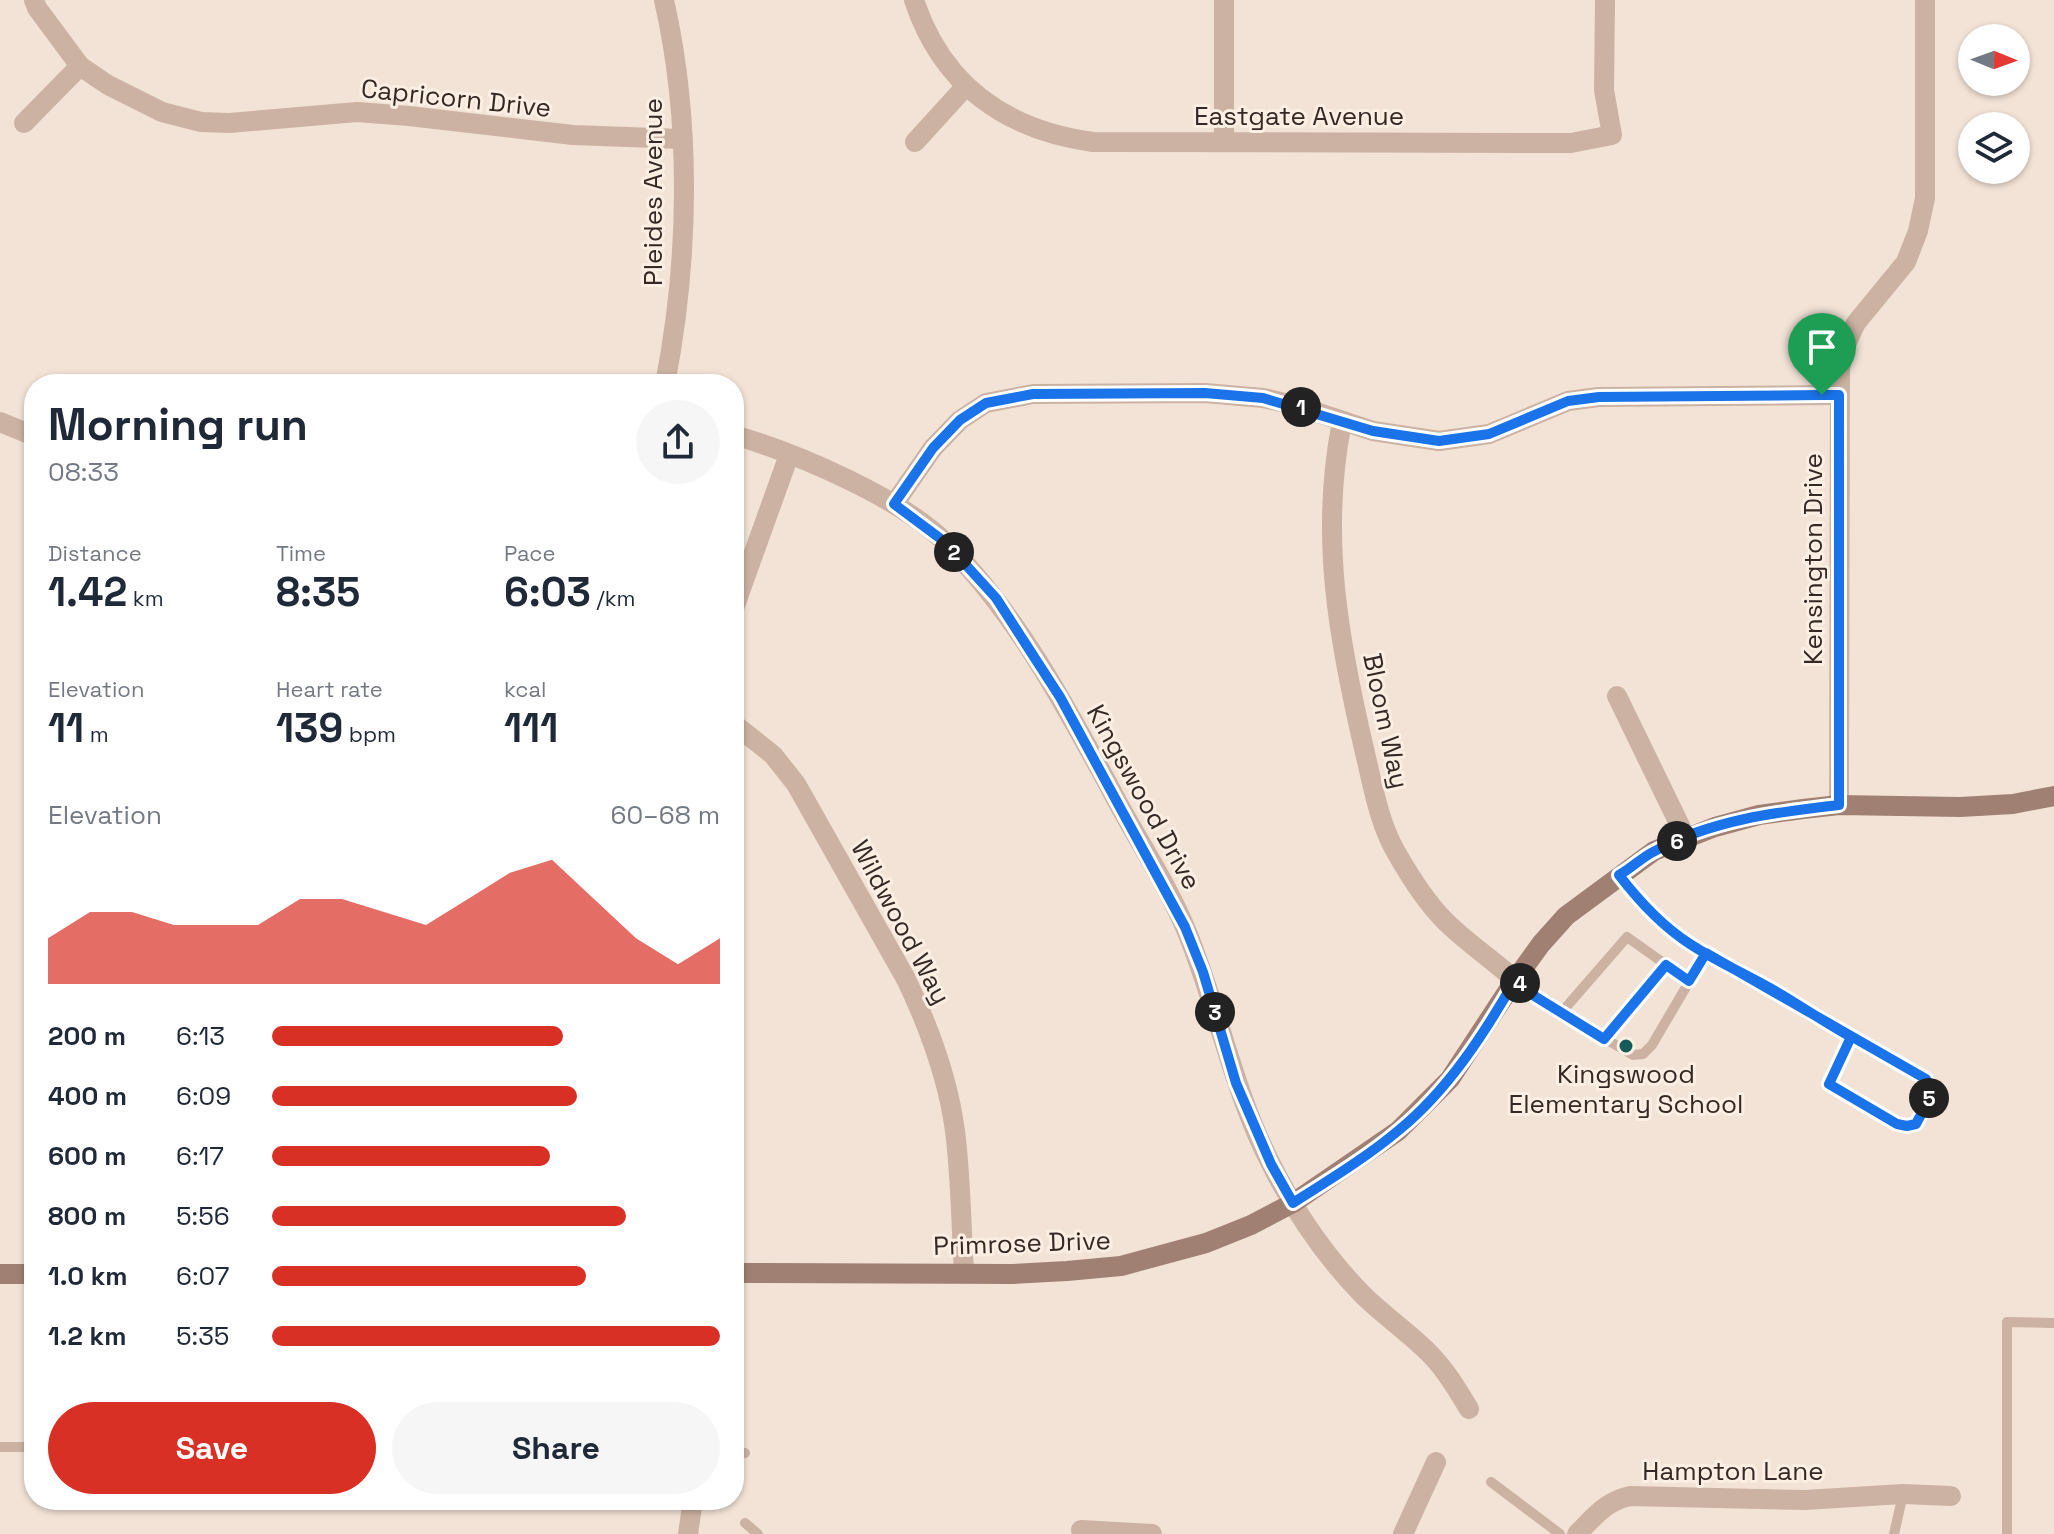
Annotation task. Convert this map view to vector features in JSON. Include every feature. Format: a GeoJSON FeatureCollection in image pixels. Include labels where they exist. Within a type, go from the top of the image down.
{"type":"FeatureCollection","features":[{"type":"Feature","properties":{"kind":"street","name":"Capricorn Drive"},"geometry":{"type":"LineString","coordinates":[[34,0],[80,66],[108,85],[162,112],[201,122],[229,123],[357,112],[573,135],[682,139]]}},
{"type":"Feature","properties":{"kind":"street","name":"Pleides Avenue"},"geometry":{"type":"LineString","coordinates":[[664,0],[678,74],[682,139],[682,269],[676,329],[667,374]]}},
{"type":"Feature","properties":{"kind":"street","name":"Eastgate Avenue"},"geometry":{"type":"LineString","coordinates":[[914,0],[931,41],[966,86],[1011,119],[1037,131],[1064,138],[1093,142],[1571,143],[1612,135],[1604,90],[1605,0]]}},
{"type":"Feature","properties":{"kind":"street"},"geometry":{"type":"LineString","coordinates":[[1224,0],[1224,142]]}},
{"type":"Feature","properties":{"kind":"street","name":"Kensington Drive"},"geometry":{"type":"LineString","coordinates":[[1839,805],[1840,368],[1856,323],[1906,262],[1918,231],[1925,198],[1925,0]]}},
{"type":"Feature","properties":{"kind":"street"},"geometry":{"type":"LineString","coordinates":[[24,123],[80,66]]}},
{"type":"Feature","properties":{"kind":"street"},"geometry":{"type":"LineString","coordinates":[[915,142],[966,86]]}},
{"type":"Feature","properties":{"kind":"street"},"geometry":{"type":"LineString","coordinates":[[894,504],[933,448],[960,420],[986,403],[1033,394],[1205,393],[1263,398],[1373,431],[1439,441],[1489,434],[1568,401],[1599,397],[1839,395]]}},
{"type":"Feature","properties":{"kind":"street"},"geometry":{"type":"LineString","coordinates":[[0,422],[24,432]]}},
{"type":"Feature","properties":{"kind":"street","name":"Bloom Way"},"geometry":{"type":"LineString","coordinates":[[1342,422],[1333,467],[1333,579],[1347,678],[1378,806],[1394,849],[1445,921],[1515,980]]}},
{"type":"Feature","properties":{"kind":"street","name":"Kingswood Drive"},"geometry":{"type":"LineString","coordinates":[[744,439],[846,479],[894,504],[945,542],[996,598],[1060,697],[1185,927],[1203,972],[1241,1097],[1271,1164],[1293,1203],[1340,1269],[1361,1293],[1431,1355],[1451,1379],[1469,1409]]}},
{"type":"Feature","properties":{"kind":"street"},"geometry":{"type":"LineString","coordinates":[[744,580],[789,455]]}},
{"type":"Feature","properties":{"kind":"street"},"geometry":{"type":"LineString","coordinates":[[1617,696],[1686,838]]}},
{"type":"Feature","properties":{"kind":"street","name":"Wildwood Way"},"geometry":{"type":"LineString","coordinates":[[744,732],[773,755],[796,784],[921,1010],[939,1060],[955,1128],[964,1272]]}},
{"type":"Feature","properties":{"kind":"street","name":"Primrose Drive"},"geometry":{"type":"LineString","coordinates":[[744,1273],[1013,1274],[1121,1266],[1206,1243],[1251,1225],[1293,1203],[1398,1131],[1450,1079],[1515,980],[1566,916],[1654,851],[1715,827],[1759,815],[1839,805],[1960,807],[2013,804],[2054,796]]}},
{"type":"Feature","properties":{"kind":"street"},"geometry":{"type":"LineString","coordinates":[[0,1274],[24,1274]]}},
{"type":"Feature","properties":{"kind":"street"},"geometry":{"type":"LineString","coordinates":[[1403,1534],[1436,1462]]}},
{"type":"Feature","properties":{"kind":"street","name":"Hampton Lane"},"geometry":{"type":"LineString","coordinates":[[1577,1534],[1604,1506],[1630,1496],[1805,1500],[1903,1494],[1951,1496]]}},
{"type":"Feature","properties":{"kind":"street"},"geometry":{"type":"LineString","coordinates":[[688,1534],[692,1510]]}},
{"type":"Feature","properties":{"kind":"street"},"geometry":{"type":"LineString","coordinates":[[1081,1530],[1138,1534]]}},
{"type":"Feature","properties":{"kind":"lane"},"geometry":{"type":"LineString","coordinates":[[1619,875],[1661,921],[1689,944],[1926,1079],[1930,1089],[1929,1099],[1916,1124],[1897,1124],[1829,1084],[1851,1037]]}},
{"type":"Feature","properties":{"kind":"lane"},"geometry":{"type":"LineString","coordinates":[[1561,1013],[1627,937],[1689,981]]}},
{"type":"Feature","properties":{"kind":"lane"},"geometry":{"type":"LineString","coordinates":[[1515,980],[1604,1039],[1633,1055],[1643,1054],[1652,1045],[1706,953]]}},
{"type":"Feature","properties":{"kind":"lane"},"geometry":{"type":"LineString","coordinates":[[1604,1039],[1666,965]]}},
{"type":"Feature","properties":{"kind":"lane"},"geometry":{"type":"LineString","coordinates":[[2007,1534],[2007,1322],[2054,1323]]}},
{"type":"Feature","properties":{"kind":"lane"},"geometry":{"type":"LineString","coordinates":[[0,1447],[24,1447]]}},
{"type":"Feature","properties":{"kind":"lane"},"geometry":{"type":"LineString","coordinates":[[1491,1482],[1560,1534]]}},
{"type":"Feature","properties":{"kind":"lane"},"geometry":{"type":"LineString","coordinates":[[1894,1534],[1903,1494]]}},
{"type":"Feature","properties":{"kind":"lane"},"geometry":{"type":"LineString","coordinates":[[745,1523],[758,1534]]}},
{"type":"Feature","properties":{"kind":"place","name":"Kingswood Elementary School"},"geometry":{"type":"Point","coordinates":[1626,1046]}},
{"type":"Feature","properties":{"kind":"route"},"geometry":{"type":"LineString","coordinates":[[1822,395],[1599,397],[1568,401],[1489,434],[1439,441],[1373,431],[1263,398],[1205,393],[1033,394],[986,403],[960,420],[933,448],[894,504],[945,542],[996,598],[1060,697],[1153,863],[1185,927],[1203,972],[1236,1083],[1252,1124],[1293,1203],[1398,1131],[1424,1106],[1450,1079],[1515,980],[1536,997],[1604,1039],[1666,965],[1689,981],[1706,953],[1783,996],[1926,1079],[1930,1089],[1929,1099],[1916,1124],[1897,1124],[1829,1084],[1851,1037],[1783,996],[1720,961],[1706,953],[1689,944],[1661,921],[1619,875],[1654,851],[1715,827],[1759,815],[1839,805],[1839,395],[1822,395]]}}]}
